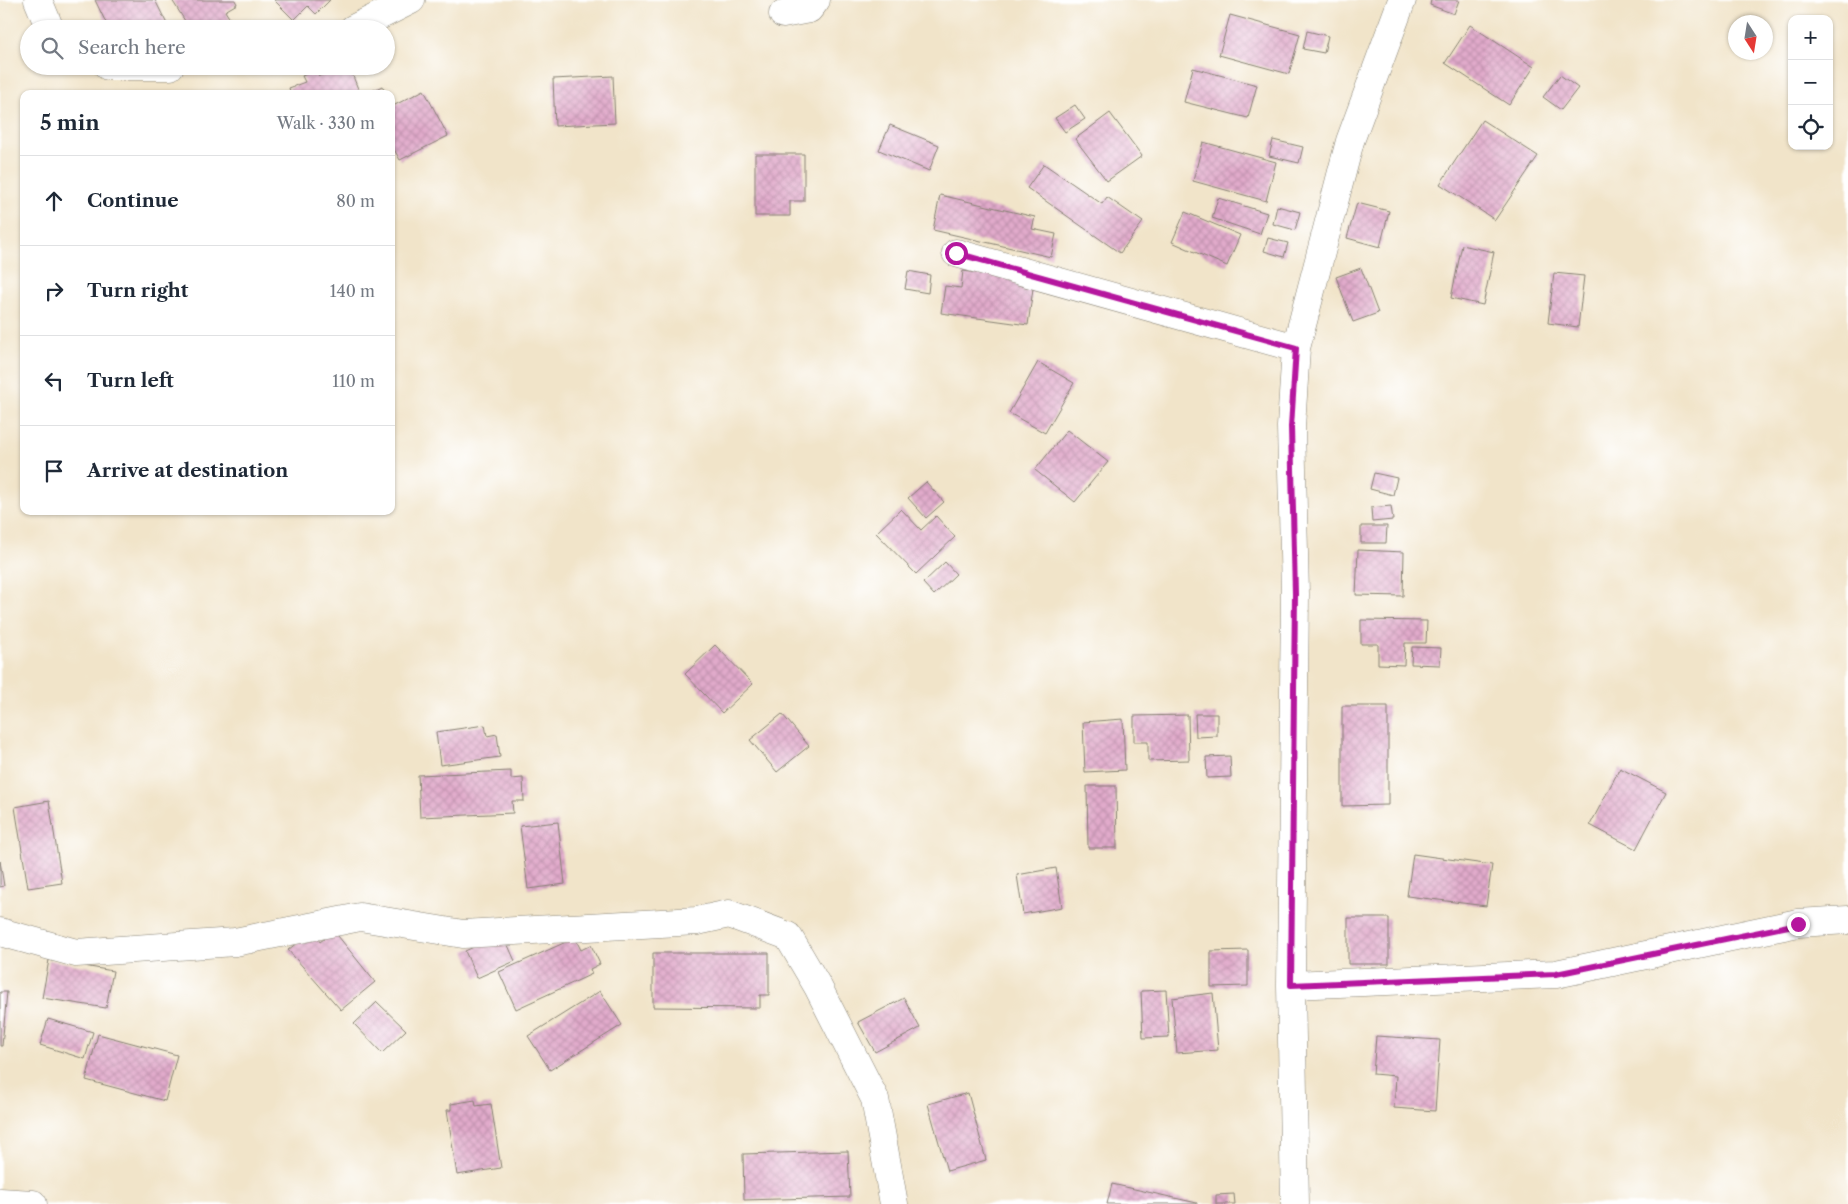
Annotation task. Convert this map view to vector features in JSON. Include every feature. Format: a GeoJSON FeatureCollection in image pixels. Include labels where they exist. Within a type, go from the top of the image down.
{"type":"FeatureCollection","features":[{"type":"Feature","properties":{"kind":"street"},"geometry":{"type":"LineString","coordinates":[[38,0],[46,20]]}},
{"type":"Feature","properties":{"kind":"street"},"geometry":{"type":"LineString","coordinates":[[371,20],[411,0]]}},
{"type":"Feature","properties":{"kind":"street"},"geometry":{"type":"LineString","coordinates":[[783,14],[808,9],[816,0]]}},
{"type":"Feature","properties":{"kind":"street"},"geometry":{"type":"LineString","coordinates":[[1296,1204],[1291,985],[1295,594],[1291,427],[1296,348],[1350,141],[1402,0]]}},
{"type":"Feature","properties":{"kind":"street"},"geometry":{"type":"LineString","coordinates":[[956,253],[1296,348]]}},
{"type":"Feature","properties":{"kind":"street"},"geometry":{"type":"LineString","coordinates":[[0,932],[76,953],[235,942],[360,917],[463,934],[696,922],[729,914],[788,936],[818,987],[875,1099],[894,1204]]}},
{"type":"Feature","properties":{"kind":"street"},"geometry":{"type":"LineString","coordinates":[[1291,985],[1556,974],[1798,924],[1848,920]]}},
{"type":"Feature","properties":{"kind":"street"},"geometry":{"type":"LineString","coordinates":[[0,1202],[33,1204]]}},
{"type":"Feature","properties":{"kind":"building"},"geometry":{"type":"Polygon","coordinates":[[[95,0],[155,0],[165,20],[105,20],[95,0]]]}},
{"type":"Feature","properties":{"kind":"building"},"geometry":{"type":"Polygon","coordinates":[[[172,0],[235,0],[237,4],[225,11],[230,19],[228,20],[184,20],[172,0]]]}},
{"type":"Feature","properties":{"kind":"building"},"geometry":{"type":"Polygon","coordinates":[[[274,0],[330,0],[316,14],[308,6],[294,20],[274,0]]]}},
{"type":"Feature","properties":{"kind":"building"},"geometry":{"type":"Polygon","coordinates":[[[1431,0],[1459,0],[1454,14],[1430,5],[1431,0]]]}},
{"type":"Feature","properties":{"kind":"building"},"geometry":{"type":"Polygon","coordinates":[[[1230,15],[1300,34],[1289,74],[1219,55],[1230,15]]]}},
{"type":"Feature","properties":{"kind":"building"},"geometry":{"type":"Polygon","coordinates":[[[1470,25],[1534,67],[1509,105],[1445,63],[1470,25]]]}},
{"type":"Feature","properties":{"kind":"building"},"geometry":{"type":"Polygon","coordinates":[[[1307,31],[1328,36],[1324,53],[1303,49],[1307,31]]]}},
{"type":"Feature","properties":{"kind":"building"},"geometry":{"type":"Polygon","coordinates":[[[1193,68],[1257,85],[1248,118],[1184,102],[1193,68]]]}},
{"type":"Feature","properties":{"kind":"building"},"geometry":{"type":"Polygon","coordinates":[[[353,75],[358,90],[290,90],[289,88],[305,82],[302,76],[353,75]]]}},
{"type":"Feature","properties":{"kind":"building"},"geometry":{"type":"Polygon","coordinates":[[[1560,75],[1578,88],[1561,110],[1543,97],[1560,75]]]}},
{"type":"Feature","properties":{"kind":"building"},"geometry":{"type":"Polygon","coordinates":[[[613,76],[615,123],[555,126],[553,79],[613,76]]]}},
{"type":"Feature","properties":{"kind":"building"},"geometry":{"type":"Polygon","coordinates":[[[382,86],[384,90],[374,90],[382,86]]]}},
{"type":"Feature","properties":{"kind":"building"},"geometry":{"type":"Polygon","coordinates":[[[424,90],[448,136],[400,160],[395,151],[395,105],[424,90]]]}},
{"type":"Feature","properties":{"kind":"building"},"geometry":{"type":"Polygon","coordinates":[[[1075,105],[1085,119],[1065,132],[1055,118],[1075,105]]]}},
{"type":"Feature","properties":{"kind":"building"},"geometry":{"type":"Polygon","coordinates":[[[1110,113],[1142,156],[1107,181],[1075,139],[1110,113]]]}},
{"type":"Feature","properties":{"kind":"building"},"geometry":{"type":"Polygon","coordinates":[[[1482,120],[1538,156],[1495,220],[1440,184],[1482,120]]]}},
{"type":"Feature","properties":{"kind":"building"},"geometry":{"type":"Polygon","coordinates":[[[890,125],[939,145],[929,171],[879,150],[890,125]]]}},
{"type":"Feature","properties":{"kind":"building"},"geometry":{"type":"Polygon","coordinates":[[[1273,140],[1303,147],[1299,163],[1269,156],[1273,140]]]}},
{"type":"Feature","properties":{"kind":"building"},"geometry":{"type":"Polygon","coordinates":[[[1203,142],[1276,162],[1266,201],[1193,181],[1203,142]]]}},
{"type":"Feature","properties":{"kind":"building"},"geometry":{"type":"Polygon","coordinates":[[[755,154],[804,154],[804,201],[790,201],[790,216],[755,216],[755,154]]]}},
{"type":"Feature","properties":{"kind":"building"},"geometry":{"type":"Polygon","coordinates":[[[1044,164],[1102,204],[1107,197],[1143,222],[1120,253],[1027,188],[1044,164]]]}},
{"type":"Feature","properties":{"kind":"building"},"geometry":{"type":"Polygon","coordinates":[[[940,195],[1035,217],[1032,229],[1056,234],[1051,257],[933,230],[940,195]]]}},
{"type":"Feature","properties":{"kind":"building"},"geometry":{"type":"Polygon","coordinates":[[[1218,198],[1267,213],[1260,234],[1212,218],[1218,198]]]}},
{"type":"Feature","properties":{"kind":"building"},"geometry":{"type":"Polygon","coordinates":[[[1357,203],[1389,211],[1380,247],[1347,238],[1357,203]]]}},
{"type":"Feature","properties":{"kind":"building"},"geometry":{"type":"Polygon","coordinates":[[[1277,206],[1300,212],[1295,230],[1273,224],[1277,206]]]}},
{"type":"Feature","properties":{"kind":"building"},"geometry":{"type":"Polygon","coordinates":[[[1185,212],[1240,235],[1227,266],[1172,242],[1185,212]]]}},
{"type":"Feature","properties":{"kind":"building"},"geometry":{"type":"Polygon","coordinates":[[[1268,238],[1288,243],[1284,257],[1264,251],[1268,238]]]}},
{"type":"Feature","properties":{"kind":"building"},"geometry":{"type":"Polygon","coordinates":[[[1462,245],[1494,252],[1483,305],[1451,298],[1462,245]]]}},
{"type":"Feature","properties":{"kind":"building"},"geometry":{"type":"Polygon","coordinates":[[[1361,268],[1378,313],[1353,322],[1336,277],[1361,268]]]}},
{"type":"Feature","properties":{"kind":"building"},"geometry":{"type":"Polygon","coordinates":[[[908,271],[930,275],[928,293],[905,289],[908,271]]]}},
{"type":"Feature","properties":{"kind":"building"},"geometry":{"type":"Polygon","coordinates":[[[963,271],[1034,281],[1028,325],[941,313],[945,286],[961,288],[963,271]]]}},
{"type":"Feature","properties":{"kind":"building"},"geometry":{"type":"Polygon","coordinates":[[[1554,273],[1584,276],[1578,327],[1548,323],[1554,273]]]}},
{"type":"Feature","properties":{"kind":"building"},"geometry":{"type":"Polygon","coordinates":[[[1038,362],[1074,383],[1045,433],[1009,413],[1038,362]]]}},
{"type":"Feature","properties":{"kind":"building"},"geometry":{"type":"Polygon","coordinates":[[[1067,430],[1108,462],[1075,502],[1035,470],[1067,430]]]}},
{"type":"Feature","properties":{"kind":"building"},"geometry":{"type":"Polygon","coordinates":[[[1374,473],[1397,478],[1393,495],[1370,489],[1374,473]]]}},
{"type":"Feature","properties":{"kind":"building"},"geometry":{"type":"Polygon","coordinates":[[[926,482],[944,502],[926,518],[908,498],[926,482]]]}},
{"type":"Feature","properties":{"kind":"building"},"geometry":{"type":"Polygon","coordinates":[[[1391,506],[1393,520],[1372,522],[1371,508],[1391,506]]]}},
{"type":"Feature","properties":{"kind":"building"},"geometry":{"type":"Polygon","coordinates":[[[901,509],[921,530],[936,516],[955,537],[916,574],[876,533],[901,509]]]}},
{"type":"Feature","properties":{"kind":"building"},"geometry":{"type":"Polygon","coordinates":[[[1361,526],[1387,526],[1386,543],[1361,543],[1361,526]]]}},
{"type":"Feature","properties":{"kind":"building"},"geometry":{"type":"Polygon","coordinates":[[[1358,550],[1404,552],[1403,596],[1356,595],[1358,550]]]}},
{"type":"Feature","properties":{"kind":"building"},"geometry":{"type":"Polygon","coordinates":[[[945,562],[956,574],[934,595],[923,583],[945,562]]]}},
{"type":"Feature","properties":{"kind":"building"},"geometry":{"type":"Polygon","coordinates":[[[1361,620],[1427,621],[1426,643],[1405,643],[1404,665],[1378,664],[1378,644],[1361,644],[1361,620]]]}},
{"type":"Feature","properties":{"kind":"building"},"geometry":{"type":"Polygon","coordinates":[[[715,645],[753,684],[722,713],[685,674],[715,645]]]}},
{"type":"Feature","properties":{"kind":"building"},"geometry":{"type":"Polygon","coordinates":[[[1412,647],[1441,648],[1440,665],[1411,664],[1412,647]]]}},
{"type":"Feature","properties":{"kind":"building"},"geometry":{"type":"Polygon","coordinates":[[[1342,706],[1388,706],[1388,805],[1342,806],[1342,706]]]}},
{"type":"Feature","properties":{"kind":"building"},"geometry":{"type":"Polygon","coordinates":[[[782,714],[809,746],[777,772],[750,740],[782,714]]]}},
{"type":"Feature","properties":{"kind":"building"},"geometry":{"type":"Polygon","coordinates":[[[1195,714],[1217,714],[1217,736],[1196,737],[1195,714]]]}},
{"type":"Feature","properties":{"kind":"building"},"geometry":{"type":"Polygon","coordinates":[[[1188,715],[1189,760],[1148,761],[1148,742],[1134,742],[1134,716],[1188,715]]]}},
{"type":"Feature","properties":{"kind":"building"},"geometry":{"type":"Polygon","coordinates":[[[1123,719],[1125,770],[1085,772],[1083,722],[1123,719]]]}},
{"type":"Feature","properties":{"kind":"building"},"geometry":{"type":"Polygon","coordinates":[[[485,725],[487,736],[497,734],[500,757],[440,765],[436,732],[485,725]]]}},
{"type":"Feature","properties":{"kind":"building"},"geometry":{"type":"Polygon","coordinates":[[[1230,756],[1231,777],[1207,778],[1206,757],[1230,756]]]}},
{"type":"Feature","properties":{"kind":"building"},"geometry":{"type":"Polygon","coordinates":[[[1620,768],[1666,792],[1636,849],[1590,825],[1620,768]]]}},
{"type":"Feature","properties":{"kind":"building"},"geometry":{"type":"Polygon","coordinates":[[[511,771],[511,779],[523,778],[524,801],[512,801],[513,813],[420,817],[418,775],[511,771]]]}},
{"type":"Feature","properties":{"kind":"building"},"geometry":{"type":"Polygon","coordinates":[[[1087,786],[1116,786],[1117,848],[1088,848],[1087,786]]]}},
{"type":"Feature","properties":{"kind":"building"},"geometry":{"type":"Polygon","coordinates":[[[49,801],[62,883],[28,888],[15,807],[49,801]]]}},
{"type":"Feature","properties":{"kind":"building"},"geometry":{"type":"Polygon","coordinates":[[[558,822],[565,884],[528,889],[520,826],[558,822]]]}},
{"type":"Feature","properties":{"kind":"building"},"geometry":{"type":"Polygon","coordinates":[[[1413,854],[1492,865],[1486,906],[1407,896],[1413,854]]]}},
{"type":"Feature","properties":{"kind":"building"},"geometry":{"type":"Polygon","coordinates":[[[0,861],[4,886],[0,887],[0,861]]]}},
{"type":"Feature","properties":{"kind":"building"},"geometry":{"type":"Polygon","coordinates":[[[1056,868],[1062,907],[1023,914],[1017,875],[1056,868]]]}},
{"type":"Feature","properties":{"kind":"building"},"geometry":{"type":"Polygon","coordinates":[[[1348,918],[1389,918],[1389,964],[1348,964],[1348,918]]]}},
{"type":"Feature","properties":{"kind":"building"},"geometry":{"type":"Polygon","coordinates":[[[312,931],[320,942],[334,931],[375,982],[341,1010],[288,950],[312,931]]]}},
{"type":"Feature","properties":{"kind":"building"},"geometry":{"type":"Polygon","coordinates":[[[503,934],[515,961],[477,978],[465,951],[503,934]]]}},
{"type":"Feature","properties":{"kind":"building"},"geometry":{"type":"Polygon","coordinates":[[[575,938],[581,950],[591,945],[600,964],[590,969],[592,974],[516,1009],[499,972],[575,938]]]}},
{"type":"Feature","properties":{"kind":"building"},"geometry":{"type":"Polygon","coordinates":[[[1248,950],[1248,986],[1211,987],[1211,951],[1248,950]]]}},
{"type":"Feature","properties":{"kind":"building"},"geometry":{"type":"Polygon","coordinates":[[[653,953],[769,953],[769,995],[760,995],[760,1008],[653,1007],[653,953]]]}},
{"type":"Feature","properties":{"kind":"building"},"geometry":{"type":"Polygon","coordinates":[[[49,960],[113,971],[106,1008],[42,998],[49,960]]]}},
{"type":"Feature","properties":{"kind":"building"},"geometry":{"type":"Polygon","coordinates":[[[1166,990],[1169,1037],[1143,1038],[1141,991],[1166,990]]]}},
{"type":"Feature","properties":{"kind":"building"},"geometry":{"type":"Polygon","coordinates":[[[600,991],[622,1025],[550,1070],[528,1036],[600,991]]]}},
{"type":"Feature","properties":{"kind":"building"},"geometry":{"type":"Polygon","coordinates":[[[0,992],[7,992],[2,1046],[0,1046],[0,992]]]}},
{"type":"Feature","properties":{"kind":"building"},"geometry":{"type":"Polygon","coordinates":[[[1213,993],[1218,1050],[1177,1053],[1172,998],[1213,993]]]}},
{"type":"Feature","properties":{"kind":"building"},"geometry":{"type":"Polygon","coordinates":[[[904,998],[920,1028],[875,1052],[858,1022],[904,998]]]}},
{"type":"Feature","properties":{"kind":"building"},"geometry":{"type":"Polygon","coordinates":[[[377,1002],[406,1030],[382,1053],[354,1024],[377,1002]]]}},
{"type":"Feature","properties":{"kind":"building"},"geometry":{"type":"Polygon","coordinates":[[[48,1019],[93,1032],[85,1059],[40,1045],[48,1019]]]}},
{"type":"Feature","properties":{"kind":"building"},"geometry":{"type":"Polygon","coordinates":[[[98,1034],[177,1055],[165,1101],[86,1080],[98,1034]]]}},
{"type":"Feature","properties":{"kind":"building"},"geometry":{"type":"Polygon","coordinates":[[[1376,1036],[1440,1040],[1435,1111],[1394,1108],[1396,1076],[1373,1074],[1376,1036]]]}},
{"type":"Feature","properties":{"kind":"building"},"geometry":{"type":"Polygon","coordinates":[[[968,1093],[986,1160],[947,1171],[928,1104],[968,1093]]]}},
{"type":"Feature","properties":{"kind":"building"},"geometry":{"type":"Polygon","coordinates":[[[475,1100],[476,1106],[491,1104],[501,1168],[457,1175],[447,1110],[451,1110],[451,1104],[475,1100]]]}},
{"type":"Feature","properties":{"kind":"building"},"geometry":{"type":"Polygon","coordinates":[[[848,1151],[850,1197],[744,1200],[743,1154],[848,1151]]]}},
{"type":"Feature","properties":{"kind":"building"},"geometry":{"type":"Polygon","coordinates":[[[1112,1184],[1197,1203],[1197,1204],[1107,1204],[1112,1184]]]}},
{"type":"Feature","properties":{"kind":"building"},"geometry":{"type":"Polygon","coordinates":[[[1234,1194],[1235,1204],[1216,1204],[1216,1195],[1234,1194]]]}},
{"type":"Feature","properties":{"kind":"route"},"geometry":{"type":"LineString","coordinates":[[956,253],[1296,348],[1291,427],[1295,594],[1291,985],[1556,974],[1798,924]]}}]}
